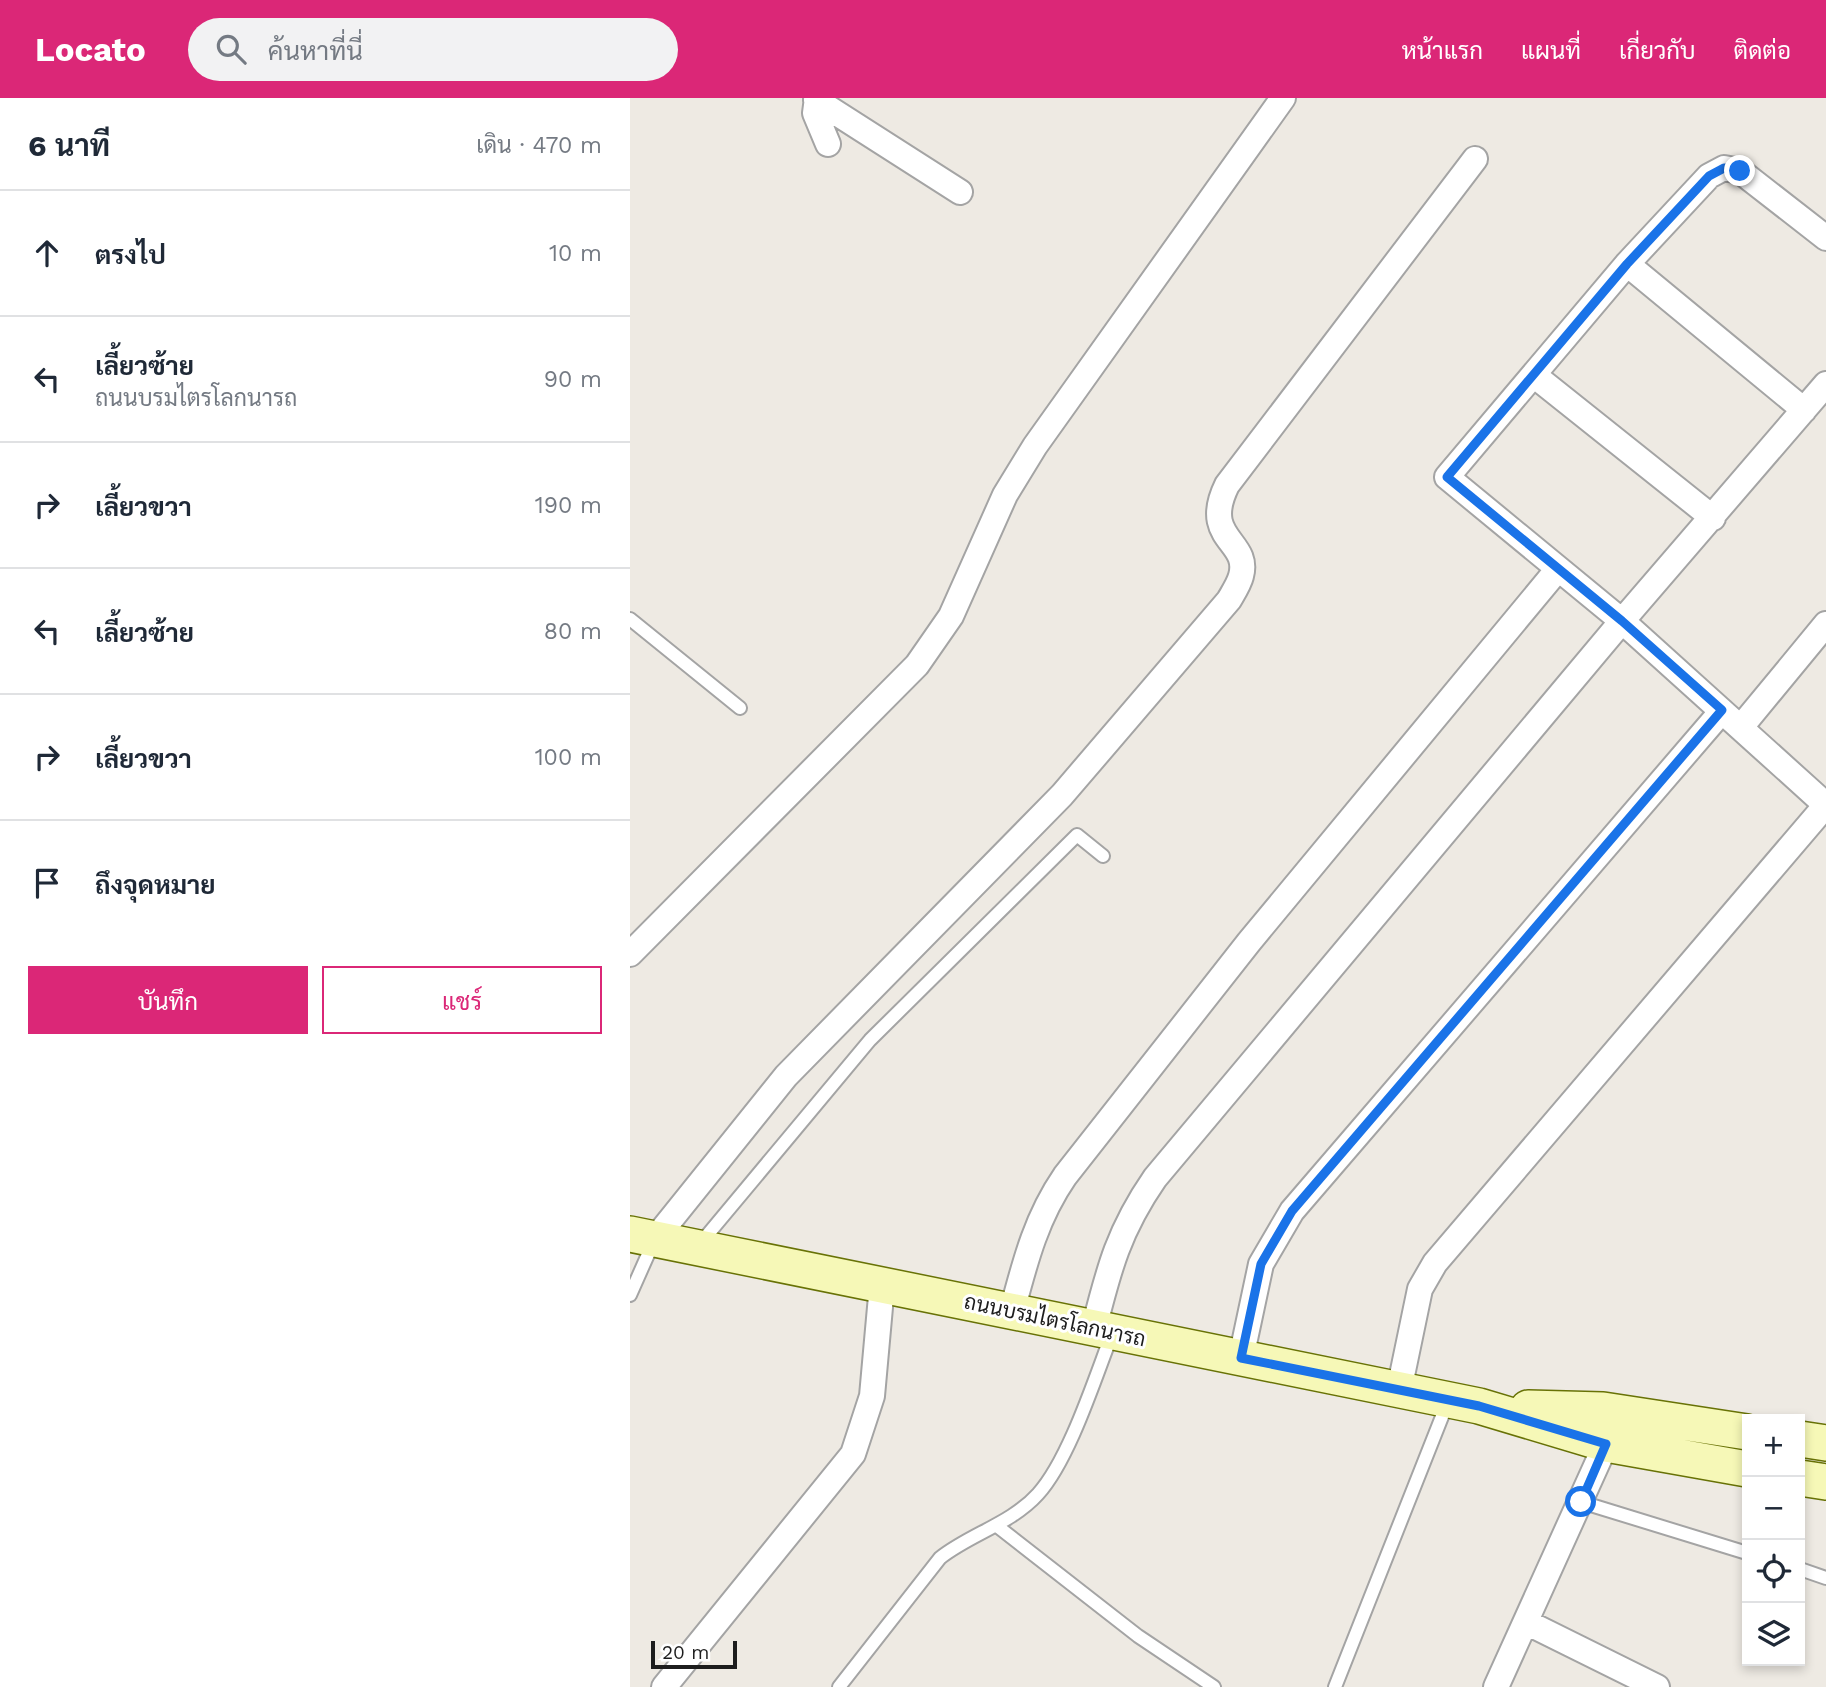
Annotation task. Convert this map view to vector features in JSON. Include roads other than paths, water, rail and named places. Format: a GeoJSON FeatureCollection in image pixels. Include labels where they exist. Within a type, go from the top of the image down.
{"type":"FeatureCollection","features":[{"type":"Feature","properties":{"kind":"main road","name":"ถนนบรมไตรโลกนารถ"},"geometry":{"type":"LineString","coordinates":[[643,1236],[1464,1403],[1606,1444],[1742,1468]]}},
{"type":"Feature","properties":{"kind":"main road","name":"ถนนบรมไตรโลกนารถ"},"geometry":{"type":"LineString","coordinates":[[1464,1403],[1603,1410],[1742,1431]]}},
{"type":"Feature","properties":{"kind":"main road"},"geometry":{"type":"LineString","coordinates":[[1805,1440],[1826,1443]]}},
{"type":"Feature","properties":{"kind":"main road"},"geometry":{"type":"LineString","coordinates":[[1805,1479],[1826,1482]]}},
{"type":"Feature","properties":{"kind":"street"},"geometry":{"type":"LineString","coordinates":[[630,954],[918,665],[951,616],[1005,495],[1035,446],[1283,98]]}},
{"type":"Feature","properties":{"kind":"street"},"geometry":{"type":"LineString","coordinates":[[816,99],[817,120],[828,144]]}},
{"type":"Feature","properties":{"kind":"street"},"geometry":{"type":"LineString","coordinates":[[816,99],[960,192]]}},
{"type":"Feature","properties":{"kind":"street"},"geometry":{"type":"LineString","coordinates":[[643,1236],[786,1076],[1062,795],[1229,600],[1242,574],[1236,547],[1222,530],[1217,516],[1219,500],[1227,485],[1475,159]]}},
{"type":"Feature","properties":{"kind":"street"},"geometry":{"type":"LineString","coordinates":[[1399,1390],[1420,1289],[1435,1263],[1826,805],[1622,621],[1447,477],[1627,264],[1709,176],[1724,168],[1740,171],[1826,238]]}},
{"type":"Feature","properties":{"kind":"street"},"geometry":{"type":"LineString","coordinates":[[1627,264],[1804,410]]}},
{"type":"Feature","properties":{"kind":"street"},"geometry":{"type":"LineString","coordinates":[[1535,376],[1713,518]]}},
{"type":"Feature","properties":{"kind":"street"},"geometry":{"type":"LineString","coordinates":[[1103,1330],[1113,1254],[1131,1213],[1156,1178],[1622,621],[1826,384]]}},
{"type":"Feature","properties":{"kind":"street"},"geometry":{"type":"LineString","coordinates":[[1012,1311],[1034,1232],[1047,1202],[1065,1176],[1249,942],[1558,569]]}},
{"type":"Feature","properties":{"kind":"street"},"geometry":{"type":"LineString","coordinates":[[1741,727],[1826,624]]}},
{"type":"Feature","properties":{"kind":"street"},"geometry":{"type":"LineString","coordinates":[[1241,1358],[1261,1264],[1292,1211],[1722,710]]}},
{"type":"Feature","properties":{"kind":"street"},"geometry":{"type":"LineString","coordinates":[[664,1687],[853,1454],[872,1396],[882,1285]]}},
{"type":"Feature","properties":{"kind":"street"},"geometry":{"type":"LineString","coordinates":[[1496,1687],[1606,1444]]}},
{"type":"Feature","properties":{"kind":"street"},"geometry":{"type":"LineString","coordinates":[[1526,1622],[1657,1687]]}},
{"type":"Feature","properties":{"kind":"lane"},"geometry":{"type":"LineString","coordinates":[[630,619],[740,708]]}},
{"type":"Feature","properties":{"kind":"lane"},"geometry":{"type":"LineString","coordinates":[[697,1248],[870,1040],[1077,835],[1103,856]]}},
{"type":"Feature","properties":{"kind":"lane"},"geometry":{"type":"LineString","coordinates":[[630,1295],[643,1236]]}},
{"type":"Feature","properties":{"kind":"lane"},"geometry":{"type":"LineString","coordinates":[[839,1687],[940,1558],[958,1544],[997,1526],[1039,1494],[1083,1407],[1103,1330]]}},
{"type":"Feature","properties":{"kind":"lane"},"geometry":{"type":"LineString","coordinates":[[1335,1687],[1464,1403]]}},
{"type":"Feature","properties":{"kind":"lane"},"geometry":{"type":"LineString","coordinates":[[1581,1502],[1742,1551]]}},
{"type":"Feature","properties":{"kind":"lane"},"geometry":{"type":"LineString","coordinates":[[997,1526],[1138,1636],[1214,1687]]}},
{"type":"Feature","properties":{"kind":"lane"},"geometry":{"type":"LineString","coordinates":[[1805,1571],[1826,1577]]}}]}
